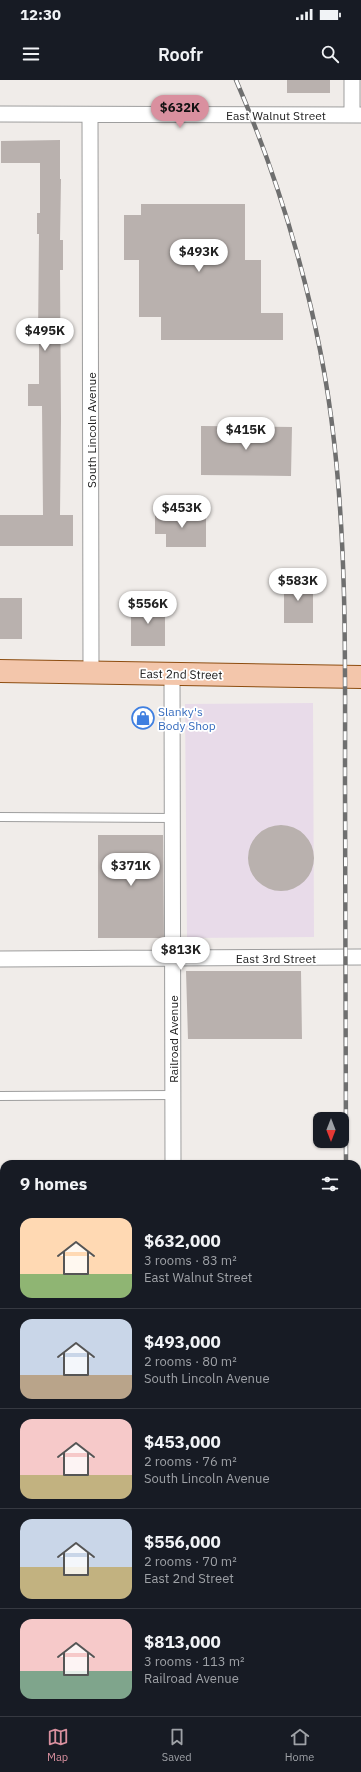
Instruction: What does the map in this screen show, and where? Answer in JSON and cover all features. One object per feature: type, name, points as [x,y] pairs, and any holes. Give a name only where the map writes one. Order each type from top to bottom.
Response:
[{"type":"main road","name":"East 2nd Street","points":[[0,671],[361,677]]},
{"type":"street","points":[[352,80],[356,115]]},
{"type":"street","name":"East Walnut Street","points":[[0,114],[356,115]]},
{"type":"street","name":"South Lincoln Avenue","points":[[90,115],[91,672]]},
{"type":"street","name":"Railroad Avenue","points":[[172,674],[173,1160]]},
{"type":"street","name":"East 3rd Street","points":[[0,959],[361,957]]},
{"type":"lane","points":[[0,817],[173,818]]},
{"type":"lane","points":[[0,1096],[173,1095]]},
{"type":"shaded area","points":[[313,703],[314,937],[187,938],[185,704]]},
{"type":"building","points":[[287,80],[330,80],[330,93],[287,93]]},
{"type":"building","points":[[60,140],[60,240],[63,240],[63,270],[60,270],[60,515],[73,515],[73,546],[0,546],[0,515],[43,515],[42,406],[28,406],[28,384],[39,384],[39,234],[37,234],[37,213],[40,213],[40,163],[1,163],[1,141]]},
{"type":"building","points":[[141,204],[245,204],[245,260],[261,260],[261,313],[283,313],[283,340],[161,340],[161,317],[139,317],[139,260],[124,260],[124,215],[141,215]]},
{"type":"building","points":[[201,426],[292,427],[291,476],[201,475]]},
{"type":"building","points":[[155,512],[206,512],[206,547],[166,547],[166,534],[155,534]]},
{"type":"building","points":[[284,581],[313,581],[313,623],[284,623]]},
{"type":"building","points":[[0,598],[22,598],[22,639],[0,639]]},
{"type":"building","points":[[131,604],[165,604],[165,646],[131,646]]},
{"type":"building","points":[[274,825],[288,825],[300,830],[309,839],[314,851],[312,871],[305,882],[288,891],[274,891],[262,886],[253,877],[248,865],[248,851],[253,839],[262,830]]},
{"type":"building","points":[[98,835],[163,835],[164,938],[98,938]]},
{"type":"building","points":[[186,971],[301,971],[302,1039],[188,1039]]},
{"type":"railway","points":[[236,80],[270,166],[298,257],[320,350],[334,441],[341,526],[344,612],[346,1160]]},
{"type":"place","name":"Slanky's Body Shop","points":[[143,718]]}]
